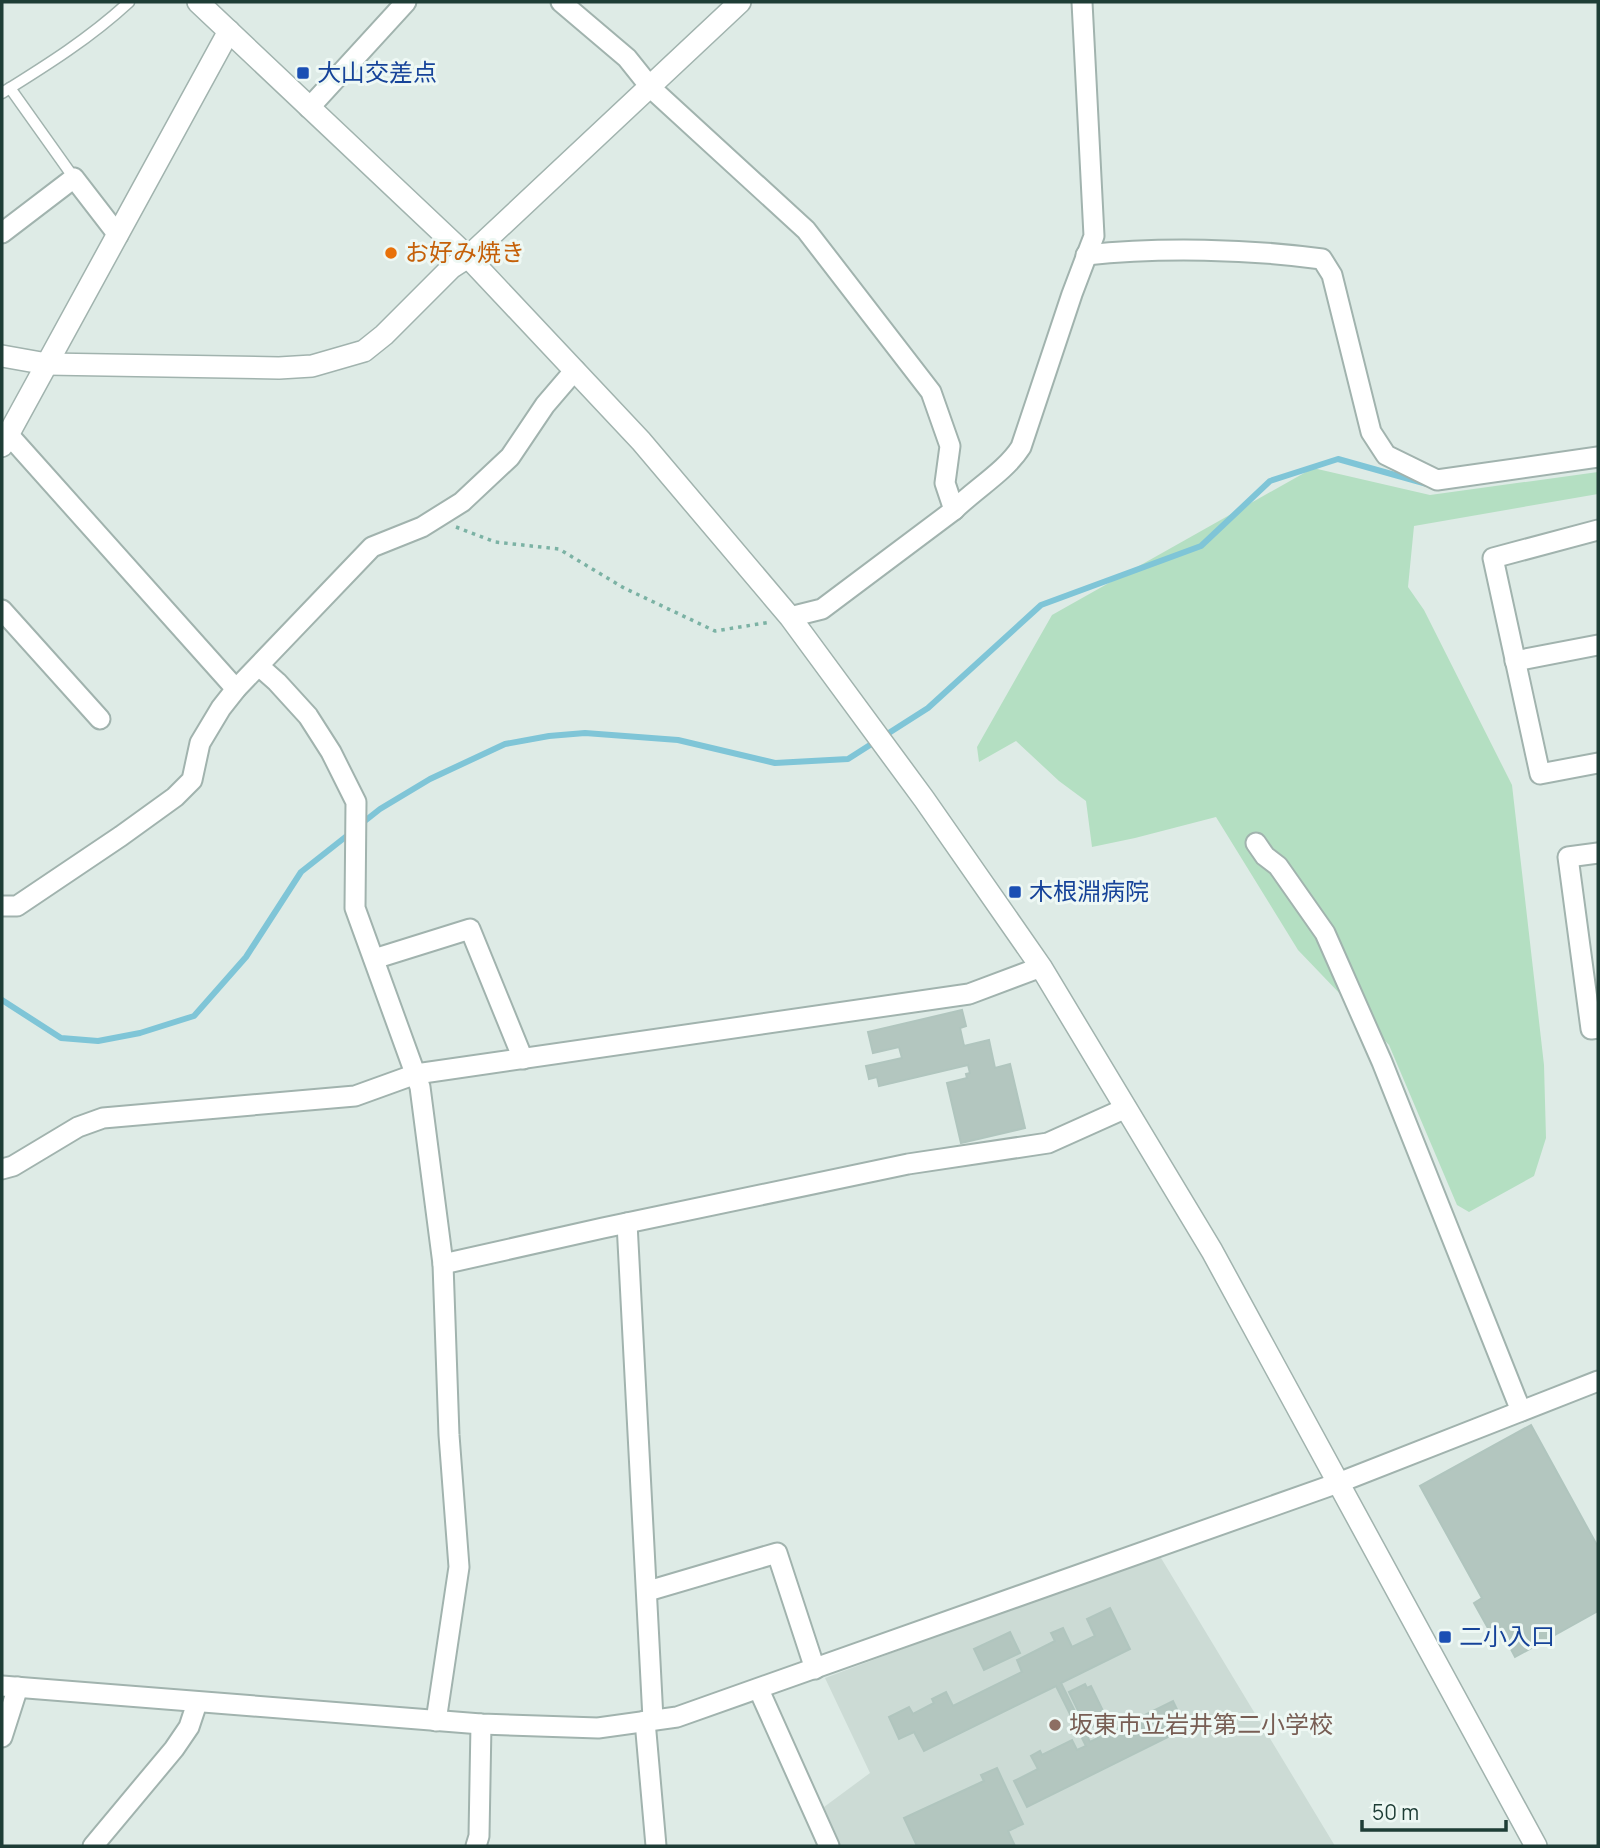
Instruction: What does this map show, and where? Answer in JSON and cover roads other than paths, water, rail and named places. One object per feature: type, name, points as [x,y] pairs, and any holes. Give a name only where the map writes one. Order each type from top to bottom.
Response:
[{"type":"street","points":[[198,2],[468,257],[641,441],[790,617],[925,799],[1041,967],[1212,1251],[1536,1846]]},
{"type":"street","points":[[309,108],[405,2]]},
{"type":"street","points":[[561,2],[627,58],[650,88],[806,230],[931,392],[950,446],[945,483],[954,510]]},
{"type":"street","points":[[2,356],[47,364],[279,368],[312,366],[364,352],[451,268],[468,257],[740,2]]},
{"type":"street","points":[[790,617],[822,609],[954,510],[1012,461],[1021,447],[1094,236],[1082,2]]},
{"type":"street","points":[[229,32],[5,440],[236,689]]},
{"type":"street","points":[[2,233],[74,178],[118,235]]},
{"type":"street","points":[[1086,255],[1125,251],[1278,253],[1322,259],[1332,275],[1371,432],[1386,455],[1437,480],[1598,457]]},
{"type":"street","points":[[2,906],[17,906],[175,797],[192,780],[200,743],[236,689],[372,547],[436,519],[462,502],[510,457],[545,405],[575,370]]},
{"type":"street","points":[[1598,530],[1493,558],[1540,774],[1598,763]]},
{"type":"street","points":[[2,610],[100,719]]},
{"type":"street","points":[[1515,661],[1598,645]]},
{"type":"street","points":[[259,666],[308,716],[331,752],[356,802],[355,908],[420,1087],[443,1264],[449,1435],[459,1567],[436,1721]]},
{"type":"street","points":[[1256,843],[1265,856],[1278,866],[1325,933],[1382,1062],[1521,1411]]},
{"type":"street","points":[[1598,853],[1568,857],[1591,1029],[1598,1028]]},
{"type":"street","points":[[374,959],[470,929],[523,1059]]},
{"type":"street","points":[[2,1169],[13,1166],[78,1127],[103,1118],[355,1096],[416,1074],[969,994],[1041,967]]},
{"type":"street","points":[[443,1264],[908,1164],[1048,1143],[1126,1108]]},
{"type":"street","points":[[627,1223],[648,1591],[649,1720],[656,1846]]},
{"type":"street","points":[[2,1737],[10,1687],[481,1724],[598,1728],[677,1717],[760,1690],[1338,1483],[1598,1381]]},
{"type":"street","points":[[648,1591],[777,1553],[814,1669]]},
{"type":"street","points":[[760,1690],[828,1846]]},
{"type":"street","points":[[93,1846],[174,1749],[189,1727],[197,1703]]},
{"type":"street","points":[[476,1846],[479,1836],[481,1724]]},
{"type":"lane","points":[[74,178],[6,90],[60,57],[105,24],[129,2]]},
{"type":"waterway","points":[[361,824],[380,809],[430,779],[505,744],[549,736],[585,733],[678,740],[775,763],[848,759],[928,708],[1041,605],[1201,546],[1270,481],[1338,459],[1427,484]]},
{"type":"waterway","points":[[2,1000],[61,1038],[98,1041],[140,1033],[194,1016],[246,957],[301,872],[353,831]]},
{"type":"place","name":"大山交差点","points":[[303,73]]},
{"type":"place","name":"お好み焼き","points":[[391,253]]},
{"type":"place","name":"木根淵病院","points":[[1015,892]]},
{"type":"place","name":"二小入口","points":[[1445,1637]]},
{"type":"place","name":"坂東市立岩井第二小学校","points":[[1055,1725]]}]
